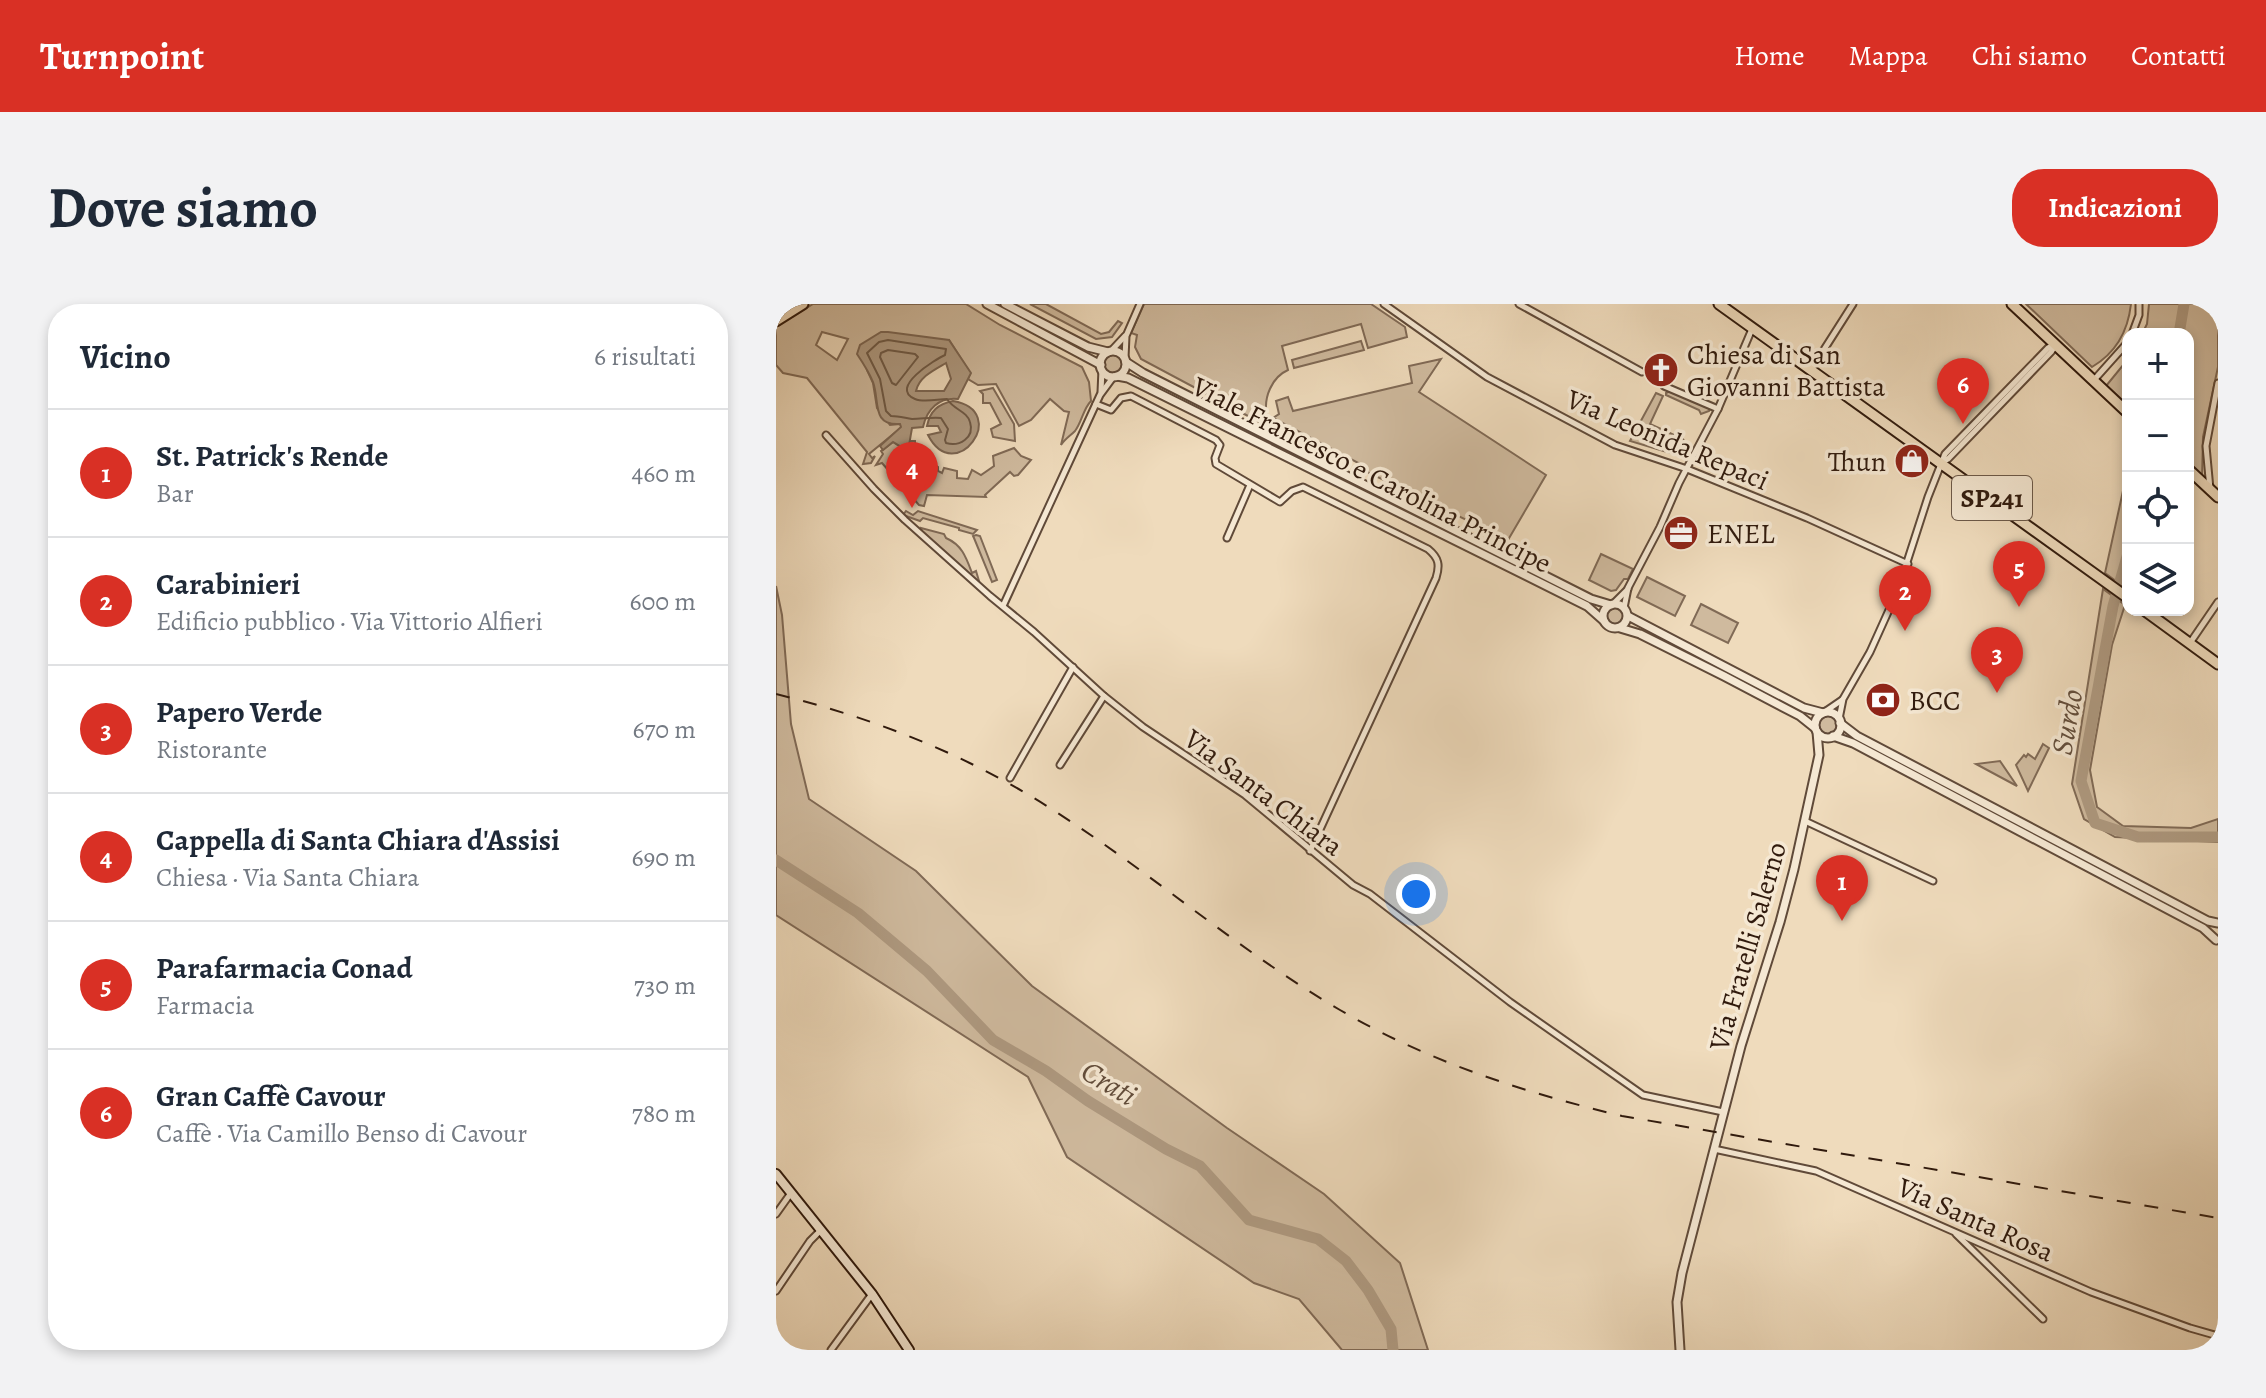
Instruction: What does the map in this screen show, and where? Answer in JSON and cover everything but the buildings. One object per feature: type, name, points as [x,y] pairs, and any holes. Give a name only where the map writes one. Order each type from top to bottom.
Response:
[{"type":"main road","points":[[776,321],[803,304]]},
{"type":"main road","name":"SP241","points":[[1719,304],[2122,594]]},
{"type":"main road","points":[[2012,304],[2122,407]]},
{"type":"main road","points":[[2194,475],[2214,493]]},
{"type":"main road","points":[[2152,616],[2218,664]]},
{"type":"main road","points":[[776,1174],[872,1294],[909,1350]]},
{"type":"street","name":"Viale Francesco e Carolina Principe","points":[[987,304],[1101,367],[1108,375],[1128,378],[1587,606],[1609,627],[1640,634],[1750,689],[1800,716],[1823,737],[1832,737],[1866,750],[2203,928],[2217,942]]},
{"type":"street","name":"Viale Francesco e Carolina Principe","points":[[1005,304],[1088,347],[1119,352],[1157,381],[1591,599],[1618,604],[1626,612],[1804,708],[1833,714],[1857,736],[2218,926],[2217,942]]},
{"type":"street","points":[[1101,392],[1102,357],[1126,336],[1140,304]]},
{"type":"street","name":"Via Leonida Repaci","points":[[1384,304],[1487,377],[1615,445],[1687,469],[1908,564]]},
{"type":"street","points":[[1519,304],[1642,372]]},
{"type":"street","points":[[1811,370],[1853,304]]},
{"type":"street","points":[[2134,328],[2139,304]]},
{"type":"street","points":[[1604,621],[1604,613],[1628,588],[1660,527],[1718,409],[1752,328]]},
{"type":"street","points":[[1003,606],[1101,392],[1124,371],[1126,336]]},
{"type":"street","points":[[1832,737],[1839,731],[1843,699],[1885,621],[1908,564],[1941,462],[1948,459],[1966,436],[2051,352],[2055,344]]},
{"type":"street","points":[[2094,380],[2122,349]]},
{"type":"street","points":[[2214,493],[2206,446],[2218,383]]},
{"type":"street","points":[[1664,386],[1718,409]]},
{"type":"street","points":[[1096,404],[1111,410],[1121,398],[1131,396],[1212,437],[1220,445],[1216,464],[1280,502],[1292,491],[1303,487],[1428,549],[1440,566],[1310,851]]},
{"type":"street","name":"Via Santa Chiara","points":[[826,435],[905,520],[1143,727],[1245,795],[1353,885],[1370,894],[1510,1002],[1643,1095],[1723,1112]]},
{"type":"street","points":[[1227,538],[1250,485]]},
{"type":"street","points":[[1620,628],[1626,623],[1628,588]]},
{"type":"street","points":[[2190,643],[2218,602]]},
{"type":"street","points":[[1010,778],[1073,667]]},
{"type":"street","points":[[1060,765],[1104,696]]},
{"type":"street","points":[[1816,730],[1817,718],[1843,699]]},
{"type":"street","name":"Via Fratelli Salerno","points":[[1680,1350],[1679,1288],[1723,1112],[1780,922],[1805,821],[1819,755],[1816,730]]},
{"type":"street","name":"Via Fratelli Salerno","points":[[1819,755],[1832,737]]},
{"type":"street","points":[[1805,821],[1933,881]]},
{"type":"street","name":"Via Santa Rosa","points":[[1714,1149],[1816,1171],[2091,1292],[2218,1336]]},
{"type":"street","points":[[776,1214],[791,1193]]},
{"type":"street","points":[[776,1291],[821,1230]]},
{"type":"street","points":[[1952,1231],[2043,1319]]},
{"type":"street","points":[[831,1350],[872,1294]]},
{"type":"shaded area","points":[[813,304],[966,304],[1082,367],[1089,382],[1091,401],[1075,431],[1061,445],[1069,412],[1050,399],[1031,420],[1019,426],[996,384],[978,385],[968,379],[970,373],[949,340],[867,370],[873,383],[877,408],[890,425],[900,424],[902,427],[869,454],[872,458],[875,456],[871,463],[863,464],[867,452],[807,378],[783,373],[776,365],[776,327]],"holes":[[[822,332],[848,339],[837,360],[816,345]]]},
{"type":"shaded area","points":[[1030,304],[1046,304],[1101,334],[1109,332],[1118,321],[1122,323],[1112,337],[1096,339]]},
{"type":"shaded area","points":[[1144,304],[1371,304],[1405,327],[1407,337],[1368,348],[1361,324],[1282,346],[1288,370],[1277,378],[1270,389],[1263,424],[1141,359],[1135,347],[1137,335],[1131,333]]},
{"type":"shaded area","points":[[2026,304],[2131,304],[2119,340],[2108,355],[2092,367]]},
{"type":"shaded area","points":[[2149,304],[2218,304],[2218,367],[2203,437],[2202,479],[2194,471],[2194,328],[2145,328]]},
{"type":"shaded area","points":[[1361,341],[1364,350],[1294,368],[1292,360]]},
{"type":"shaded area","points":[[1109,355],[1117,355],[1122,364],[1120,371],[1109,373],[1104,368],[1104,360]]},
{"type":"shaded area","points":[[1441,359],[1419,392],[1546,475],[1508,540],[1365,471],[1366,467],[1273,418],[1279,414],[1276,401],[1288,397],[1293,411],[1412,383],[1409,366]]},
{"type":"shaded area","points":[[2122,366],[2122,401],[2106,386]]},
{"type":"shaded area","points":[[993,388],[1014,424],[1015,441],[993,437],[991,429],[1001,424],[990,403],[983,403],[980,391]]},
{"type":"shaded area","points":[[1671,391],[1710,408],[1709,411],[1701,414],[1699,410],[1666,395]]},
{"type":"shaded area","points":[[1656,393],[1663,396],[1650,424],[1683,439],[1690,452],[1687,458],[1630,441]]},
{"type":"shaded area","points":[[909,441],[915,441],[916,457],[922,461],[924,457],[942,473],[944,468],[957,471],[957,478],[968,479],[972,470],[981,475],[994,466],[993,456],[1014,448],[1021,456],[1031,460],[1018,475],[1010,472],[986,497],[927,495],[924,506],[919,505],[882,463],[876,465],[883,454],[881,451],[893,442],[907,451]]},
{"type":"shaded area","points":[[2122,495],[2122,586],[2105,573]]},
{"type":"shaded area","points":[[906,511],[913,515],[918,511],[977,530],[973,534],[923,518],[920,521],[903,515]]},
{"type":"shaded area","points":[[921,528],[944,534],[956,544],[972,573],[976,571],[979,581],[922,532]]},
{"type":"shaded area","points":[[973,536],[980,536],[997,580],[992,582]]},
{"type":"shaded area","points":[[1601,554],[1633,569],[1628,579],[1624,579],[1616,590],[1611,591],[1589,580]]},
{"type":"shaded area","points":[[1647,577],[1685,596],[1675,616],[1637,597]]},
{"type":"shaded area","points":[[776,586],[782,615],[791,724],[809,799],[916,871],[1032,986],[1227,1128],[1324,1194],[1400,1263],[1428,1350],[1342,1350],[1299,1299],[1254,1283],[1067,1157],[1028,1077],[776,915]]},
{"type":"shaded area","points":[[2103,589],[2122,603],[2122,614],[2112,645],[2090,770],[2097,807],[2123,826],[2191,828],[2218,819],[2218,842],[2115,837],[2084,819],[2072,784]]},
{"type":"shaded area","points":[[1701,604],[1738,623],[1728,643],[1691,625]]},
{"type":"shaded area","points":[[1611,607],[1619,607],[1624,616],[1622,623],[1611,625],[1606,620],[1606,612]]},
{"type":"shaded area","points":[[1824,716],[1832,716],[1837,725],[1835,732],[1824,734],[1819,729],[1819,721]]},
{"type":"shaded area","points":[[2043,744],[2049,748],[2028,791],[2016,765],[2024,755],[2035,759]]},
{"type":"shaded area","points":[[2000,761],[2017,786],[1976,764]]},
{"type":"water","points":[[881,332],[949,340],[971,373],[958,399],[940,402],[927,415],[923,427],[912,428],[908,451],[893,442],[883,450],[880,446],[901,427],[900,424],[885,421],[878,411],[873,382],[857,354],[860,345]],"holes":[[[946,363],[951,379],[944,391],[916,391],[924,378]]]},
{"type":"water","points":[[953,401],[970,408],[978,418],[978,430],[973,442],[963,450],[952,453],[939,449],[928,435],[941,432],[938,426],[927,426],[936,409]]},
{"type":"waterway","name":"Surdo","points":[[2180,328],[2184,304]]},
{"type":"waterway","name":"Surdo","points":[[2122,574],[2113,606],[2081,781],[2095,823],[2138,837],[2218,837]]},
{"type":"waterway","name":"Crati","points":[[776,860],[858,913],[927,971],[993,1040],[1166,1149],[1200,1166],[1249,1220],[1318,1239],[1346,1261],[1391,1329],[1393,1350]]},
{"type":"railway","points":[[776,694],[884,727],[988,772],[1090,834],[1266,963],[1340,1010],[1408,1045],[1477,1074],[1622,1116],[2218,1218]]},
{"type":"place","name":"Chiesa di San Giovanni Battista","points":[[1661,370]]},
{"type":"place","name":"Gran Caffè Cavour","points":[[1963,424]]},
{"type":"place","name":"Thun","points":[[1912,461]]},
{"type":"place","name":"Cappella di Santa Chiara d'Assisi","points":[[912,508]]},
{"type":"place","name":"ENEL","points":[[1681,533]]},
{"type":"place","name":"Parafarmacia Conad","points":[[2019,607]]},
{"type":"place","name":"Carabinieri","points":[[1905,631]]},
{"type":"place","name":"Papero Verde","points":[[1997,693]]},
{"type":"place","name":"BCC","points":[[1883,700]]},
{"type":"place","name":"St. Patrick's Rende","points":[[1842,921]]}]
